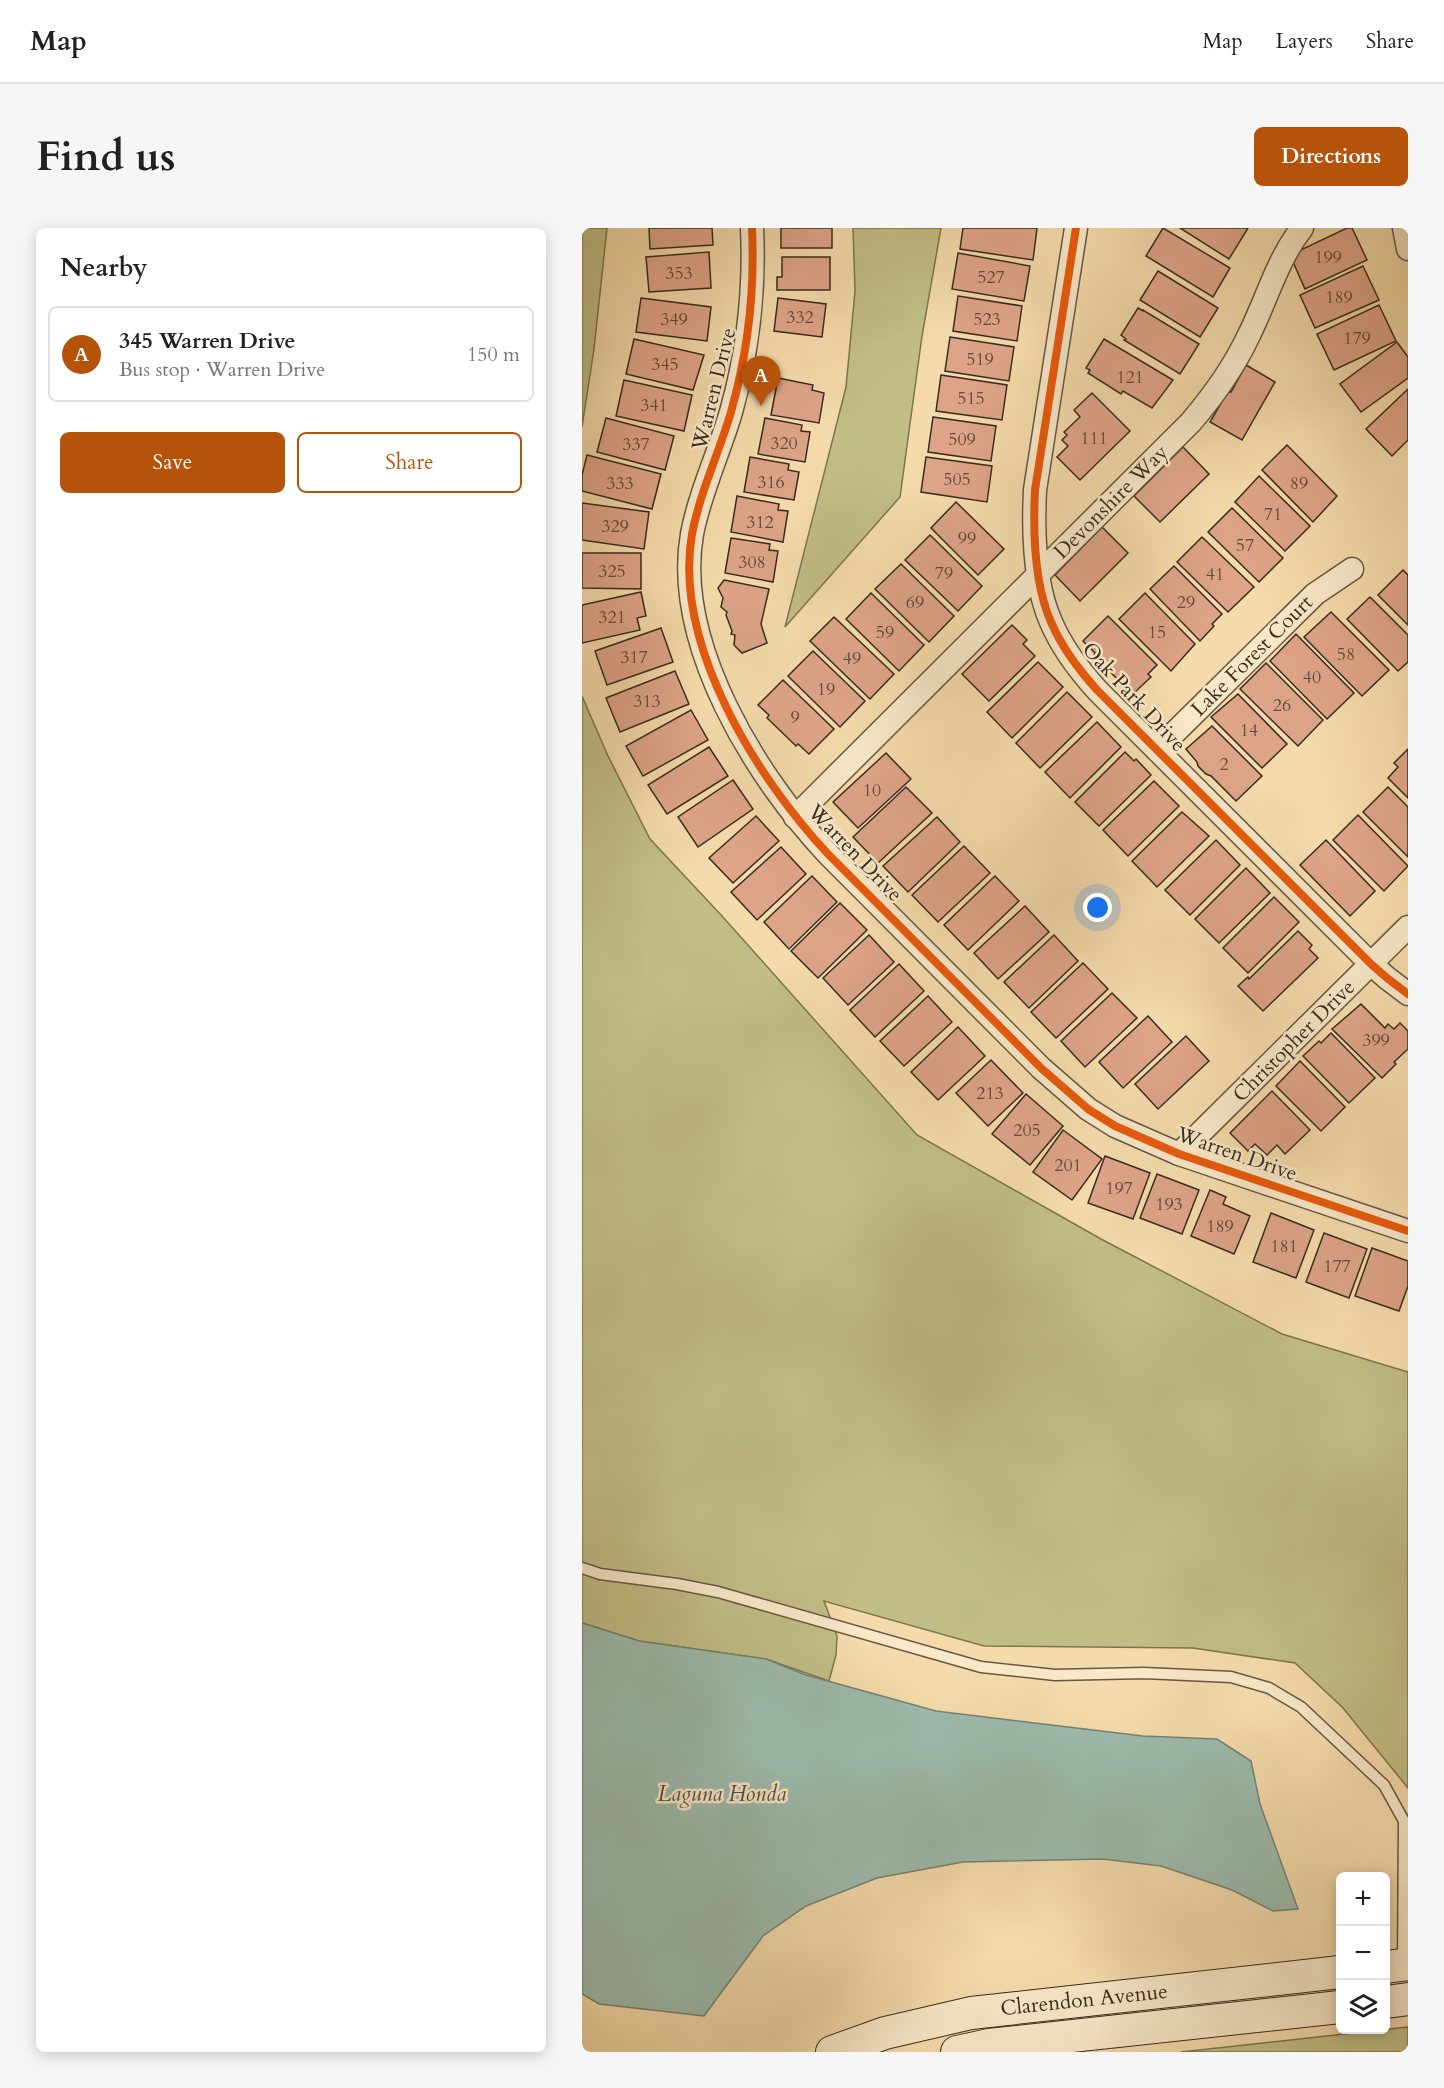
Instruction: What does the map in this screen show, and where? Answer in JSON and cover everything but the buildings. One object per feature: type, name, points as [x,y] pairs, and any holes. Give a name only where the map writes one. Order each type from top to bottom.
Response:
[{"type":"main road","name":"Clarendon Avenue","points":[[832,2052],[885,2032],[971,2013],[1336,1973]]},
{"type":"main road","points":[[1390,2001],[1408,1999]]},
{"type":"main road","name":"Clarendon Avenue","points":[[957,2052],[988,2045],[1336,2008]]},
{"type":"street","name":"Warren Drive","points":[[752,228],[753,274],[747,344],[731,412],[697,512],[690,553],[689,576],[696,622],[716,682],[753,755],[795,818],[828,854],[1064,1090],[1088,1109],[1115,1126],[1179,1154],[1408,1231]]},
{"type":"street","name":"Oak Park Drive","points":[[1076,228],[1035,490],[1034,518],[1039,575],[1044,604],[1051,623],[1072,660],[1097,690],[1371,964],[1408,994]]},
{"type":"street","name":"Devonshire Way","points":[[795,818],[1176,438],[1218,388],[1250,333],[1280,263],[1302,228]]},
{"type":"street","points":[[1404,228],[1408,249]]},
{"type":"street","name":"Lake Forest Court","points":[[1157,750],[1315,594],[1352,569]]},
{"type":"street","name":"Christopher Drive","points":[[1179,1154],[1408,927]]},
{"type":"lane","points":[[582,1568],[600,1574],[718,1592],[981,1667],[1055,1675],[1144,1673],[1231,1677],[1269,1688],[1301,1707],[1384,1785],[1404,1821],[1399,1965]]},
{"type":"shaded area","points":[[582,228],[607,228],[594,349],[582,427]]},
{"type":"shaded area","points":[[853,228],[941,228],[922,336],[900,497],[785,627],[846,387],[855,291]]},
{"type":"shaded area","points":[[582,696],[608,756],[650,839],[722,916],[917,1135],[1101,1239],[1282,1334],[1408,1372],[1408,1788],[1343,1708],[1295,1663],[1193,1648],[984,1646],[824,1601],[837,1636],[836,1655],[829,1681],[766,1659],[639,1641],[582,1623]]},
{"type":"shaded area","points":[[1408,2027],[1408,2052],[1181,2052],[1344,2034],[1390,2034],[1390,2029]]},
{"type":"water","name":"Laguna Honda","points":[[582,1623],[639,1641],[766,1659],[806,1675],[936,1711],[1143,1736],[1217,1739],[1251,1761],[1260,1804],[1298,1909],[1273,1911],[1232,1890],[1161,1866],[1103,1859],[963,1862],[877,1878],[806,1906],[763,1936],[704,2016],[599,2004],[582,1994]]},
{"type":"cycle path","points":[[752,228],[751,298],[742,367],[731,412],[695,518],[689,576],[695,620],[708,663],[726,706],[748,748],[801,823],[828,854],[1041,1068],[1088,1109],[1115,1126],[1179,1154],[1408,1231]]},
{"type":"cycle path","points":[[1076,228],[1035,490],[1034,523],[1038,574],[1045,607],[1051,622],[1071,658],[1097,690],[1371,964],[1408,994]]},
{"type":"place","name":"345 Warren Drive","points":[[761,406]]}]
